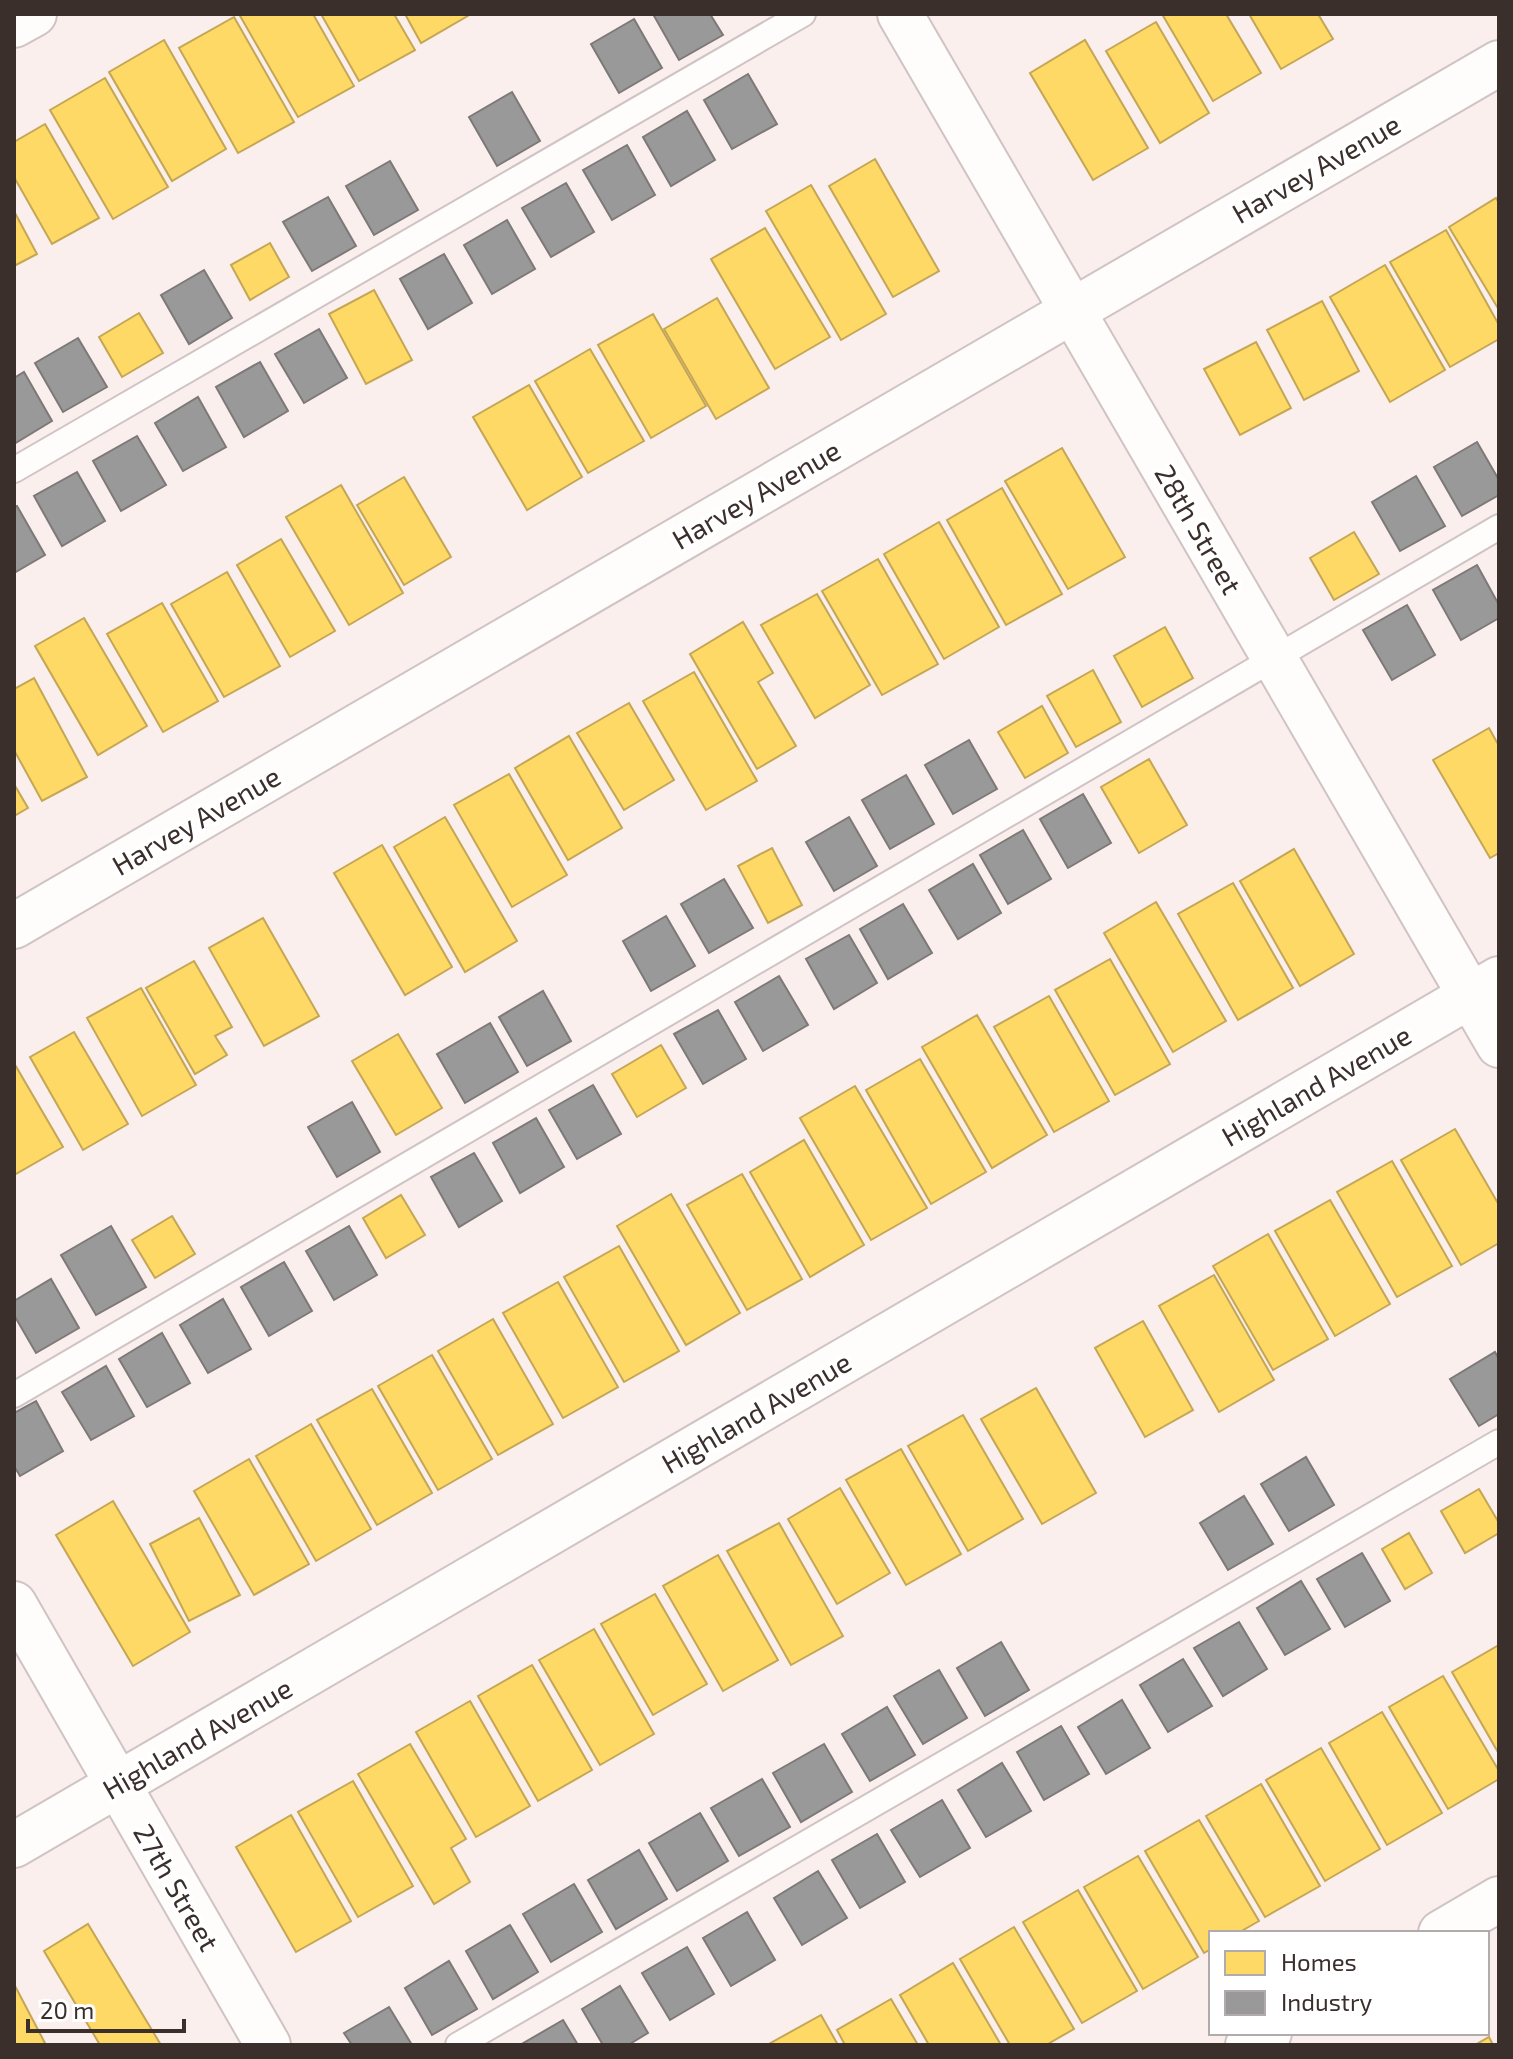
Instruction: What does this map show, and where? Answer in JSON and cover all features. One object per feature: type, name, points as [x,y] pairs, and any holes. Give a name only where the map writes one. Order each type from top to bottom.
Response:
[{"type":"street","points":[[14,25],[34,14]]},
{"type":"street","name":"28th Street","points":[[900,14],[1274,658],[1485,987],[1499,1045]]},
{"type":"street","name":"Harvey Avenue","points":[[14,926],[1499,63]]},
{"type":"street","name":"Highland Avenue","points":[[14,1845],[1485,987]]},
{"type":"street","name":"27th Street","points":[[14,1604],[268,2045]]},
{"type":"street","points":[[1444,1931],[1499,1899]]},
{"type":"street","points":[[1248,2045],[1266,2035]]},
{"type":"lane","points":[[14,470],[803,14]]},
{"type":"lane","points":[[14,1395],[1499,527]]},
{"type":"lane","points":[[458,2045],[1499,1442]]},
{"type":"building: Homes","points":[[239,14],[313,14],[354,86],[298,117]]},
{"type":"building: Homes","points":[[321,14],[394,14],[415,50],[359,81]]},
{"type":"building: Homes","points":[[405,14],[471,14],[421,43]]},
{"type":"building: Homes","points":[[1162,14],[1226,14],[1261,73],[1213,101]]},
{"type":"building: Homes","points":[[1249,14],[1318,14],[1333,39],[1281,69]]},
{"type":"building: Homes","points":[[234,17],[294,122],[238,153],[179,48]]},
{"type":"building: Homes","points":[[1156,22],[1209,113],[1160,143],[1106,51]]},
{"type":"building: Homes","points":[[164,40],[226,149],[172,181],[109,72]]},
{"type":"building: Homes","points":[[1085,40],[1148,148],[1093,180],[1030,73]]},
{"type":"building: Homes","points":[[105,78],[168,187],[113,219],[50,110]]},
{"type":"building: Homes","points":[[45,124],[99,218],[52,244],[14,177],[14,142]]},
{"type":"building: Homes","points":[[875,159],[939,271],[893,297],[829,186]]},
{"type":"building: Homes","points":[[811,185],[886,314],[841,340],[766,211]]},
{"type":"building: Homes","points":[[1496,198],[1499,203],[1499,310],[1449,227]]},
{"type":"building: Homes","points":[[14,211],[37,254],[14,266]]},
{"type":"building: Homes","points":[[765,228],[830,337],[775,369],[711,259]]},
{"type":"building: Homes","points":[[1446,230],[1499,325],[1499,339],[1450,367],[1390,262]]},
{"type":"building: Homes","points":[[270,243],[289,277],[250,300],[231,265]]},
{"type":"building: Homes","points":[[1385,265],[1445,370],[1390,402],[1330,297]]},
{"type":"building: Homes","points":[[374,290],[412,360],[366,384],[329,314]]},
{"type":"building: Homes","points":[[717,298],[769,388],[716,419],[664,329]]},
{"type":"building: Homes","points":[[1322,301],[1359,371],[1304,400],[1267,330]]},
{"type":"building: Homes","points":[[139,313],[163,353],[122,377],[99,337]]},
{"type":"building: Homes","points":[[653,314],[706,406],[651,438],[598,345]]},
{"type":"building: Homes","points":[[1256,342],[1291,408],[1240,435],[1204,369]]},
{"type":"building: Homes","points":[[590,349],[644,441],[588,473],[535,381]]},
{"type":"building: Homes","points":[[529,385],[582,477],[527,510],[473,417]]},
{"type":"building: Homes","points":[[1062,448],[1125,557],[1068,589],[1005,481]]},
{"type":"building: Homes","points":[[404,477],[451,557],[404,585],[357,505]]},
{"type":"building: Homes","points":[[341,485],[403,593],[349,625],[286,517]]},
{"type":"building: Homes","points":[[1002,488],[1062,594],[1006,625],[947,520]]},
{"type":"building: Homes","points":[[939,522],[999,627],[944,659],[884,554]]},
{"type":"building: Homes","points":[[1354,532],[1379,574],[1334,600],[1310,558]]},
{"type":"building: Homes","points":[[281,539],[335,631],[290,657],[237,565]]},
{"type":"building: Homes","points":[[878,559],[938,664],[882,695],[822,591]]},
{"type":"building: Homes","points":[[227,572],[280,666],[224,697],[171,604]]},
{"type":"building: Homes","points":[[817,594],[870,685],[815,718],[761,625]]},
{"type":"building: Homes","points":[[162,603],[218,701],[163,732],[107,634]]},
{"type":"building: Homes","points":[[84,618],[147,726],[98,755],[35,646]]},
{"type":"building: Homes","points":[[743,622],[773,673],[758,682],[796,746],[757,769],[690,654]]},
{"type":"building: Homes","points":[[1165,627],[1193,678],[1142,707],[1114,656]]},
{"type":"building: Homes","points":[[1093,670],[1121,722],[1076,747],[1047,696]]},
{"type":"building: Homes","points":[[694,672],[757,781],[706,810],[643,701]]},
{"type":"building: Homes","points":[[34,678],[87,777],[42,801],[14,750],[14,689]]},
{"type":"building: Homes","points":[[629,703],[674,780],[624,810],[577,733]]},
{"type":"building: Homes","points":[[1042,706],[1068,753],[1025,778],[998,732]]},
{"type":"building: Homes","points":[[1489,728],[1499,746],[1499,853],[1490,858],[1433,760]]},
{"type":"building: Homes","points":[[569,736],[622,828],[568,860],[515,768]]},
{"type":"building: Homes","points":[[1149,759],[1187,825],[1139,853],[1101,787]]},
{"type":"building: Homes","points":[[509,774],[567,875],[512,907],[454,805]]},
{"type":"building: Homes","points":[[14,784],[28,808],[14,816]]},
{"type":"building: Homes","points":[[445,817],[517,941],[465,972],[394,847]]},
{"type":"building: Homes","points":[[382,845],[452,967],[405,995],[334,873]]},
{"type":"building: Homes","points":[[772,848],[802,905],[768,923],[738,866]]},
{"type":"building: Homes","points":[[1294,849],[1354,954],[1300,986],[1240,881]]},
{"type":"building: Homes","points":[[1233,883],[1293,988],[1238,1020],[1178,914]]},
{"type":"building: Homes","points":[[1156,902],[1226,1021],[1173,1052],[1104,933]]},
{"type":"building: Homes","points":[[263,918],[319,1016],[264,1046],[209,948]]},
{"type":"building: Homes","points":[[1110,959],[1170,1064],[1115,1095],[1055,990]]},
{"type":"building: Homes","points":[[194,961],[232,1027],[215,1036],[227,1055],[195,1074],[146,988]]},
{"type":"building: Homes","points":[[141,988],[196,1085],[142,1116],[87,1018]]},
{"type":"building: Homes","points":[[1049,996],[1109,1101],[1054,1132],[994,1027]]},
{"type":"building: Homes","points":[[977,1015],[1047,1135],[992,1168],[922,1047]]},
{"type":"building: Homes","points":[[74,1032],[128,1124],[83,1150],[30,1057]]},
{"type":"building: Homes","points":[[398,1034],[442,1108],[396,1135],[352,1061]]},
{"type":"building: Homes","points":[[661,1045],[686,1088],[637,1117],[612,1074]]},
{"type":"building: Homes","points":[[920,1059],[986,1172],[931,1204],[866,1090]]},
{"type":"building: Homes","points":[[14,1063],[63,1147],[14,1175]]},
{"type":"building: Homes","points":[[855,1086],[927,1208],[871,1240],[800,1118]]},
{"type":"building: Homes","points":[[1455,1129],[1499,1205],[1499,1243],[1461,1265],[1401,1160]]},
{"type":"building: Homes","points":[[804,1140],[864,1245],[810,1277],[750,1172]]},
{"type":"building: Homes","points":[[1392,1161],[1452,1266],[1397,1297],[1337,1192]]},
{"type":"building: Homes","points":[[742,1174],[802,1279],[747,1310],[687,1205]]},
{"type":"building: Homes","points":[[671,1194],[740,1313],[686,1345],[617,1226]]},
{"type":"building: Homes","points":[[401,1195],[425,1235],[386,1258],[363,1218]]},
{"type":"building: Homes","points":[[1330,1200],[1390,1304],[1335,1336],[1275,1231]]},
{"type":"building: Homes","points":[[172,1216],[195,1254],[155,1278],[132,1240]]},
{"type":"building: Homes","points":[[1268,1234],[1328,1339],[1273,1370],[1213,1266]]},
{"type":"building: Homes","points":[[619,1246],[679,1351],[624,1382],[564,1277]]},
{"type":"building: Homes","points":[[1214,1275],[1274,1380],[1219,1412],[1159,1306]]},
{"type":"building: Homes","points":[[558,1282],[618,1387],[563,1418],[503,1313]]},
{"type":"building: Homes","points":[[493,1319],[553,1424],[498,1455],[438,1351]]},
{"type":"building: Homes","points":[[1143,1321],[1193,1410],[1145,1437],[1095,1348]]},
{"type":"building: Homes","points":[[432,1355],[492,1459],[438,1490],[378,1386]]},
{"type":"building: Homes","points":[[1036,1388],[1096,1493],[1042,1524],[981,1419]]},
{"type":"building: Homes","points":[[372,1389],[432,1493],[377,1525],[317,1420]]},
{"type":"building: Homes","points":[[963,1415],[1023,1519],[968,1551],[908,1446]]},
{"type":"building: Homes","points":[[311,1424],[371,1529],[316,1561],[256,1456]]},
{"type":"building: Homes","points":[[901,1449],[961,1554],[906,1585],[846,1480]]},
{"type":"building: Homes","points":[[249,1459],[309,1564],[254,1595],[194,1491]]},
{"type":"building: Homes","points":[[840,1488],[890,1573],[837,1604],[788,1519]]},
{"type":"building: Homes","points":[[1479,1489],[1499,1523],[1499,1533],[1465,1553],[1441,1511]]},
{"type":"building: Homes","points":[[113,1501],[190,1632],[133,1666],[56,1535]]},
{"type":"building: Homes","points":[[199,1518],[240,1595],[189,1621],[150,1544]]},
{"type":"building: Homes","points":[[779,1523],[843,1636],[791,1665],[727,1551]]},
{"type":"building: Homes","points":[[1409,1533],[1432,1573],[1405,1589],[1382,1549]]},
{"type":"building: Homes","points":[[718,1555],[778,1660],[723,1691],[663,1586]]},
{"type":"building: Homes","points":[[655,1594],[707,1684],[653,1715],[601,1624]]},
{"type":"building: Homes","points":[[594,1629],[654,1734],[600,1765],[539,1660]]},
{"type":"building: Homes","points":[[1499,1645],[1499,1754],[1452,1672]]},
{"type":"building: Homes","points":[[532,1665],[592,1770],[538,1801],[478,1696]]},
{"type":"building: Homes","points":[[1443,1676],[1499,1771],[1499,1779],[1448,1809],[1389,1707]]},
{"type":"building: Homes","points":[[470,1701],[530,1806],[476,1837],[416,1732]]},
{"type":"building: Homes","points":[[1382,1712],[1442,1813],[1387,1845],[1329,1743]]},
{"type":"building: Homes","points":[[410,1744],[466,1839],[451,1848],[470,1882],[434,1904],[358,1774]]},
{"type":"building: Homes","points":[[1321,1748],[1380,1849],[1325,1881],[1266,1780]]},
{"type":"building: Homes","points":[[353,1781],[413,1886],[358,1917],[298,1812]]},
{"type":"building: Homes","points":[[1261,1784],[1320,1886],[1265,1917],[1206,1816]]},
{"type":"building: Homes","points":[[291,1815],[351,1921],[296,1952],[236,1847]]},
{"type":"building: Homes","points":[[1199,1820],[1259,1921],[1242,1931],[1209,1931],[1209,1950],[1204,1953],[1145,1851]]},
{"type":"building: Homes","points":[[1138,1856],[1198,1957],[1143,1989],[1084,1887]]},
{"type":"building: Homes","points":[[1078,1890],[1137,1991],[1082,2023],[1023,1922]]},
{"type":"building: Homes","points":[[88,1924],[161,2045],[100,2045],[44,1951]]},
{"type":"building: Homes","points":[[1014,1927],[1074,2029],[1046,2045],[1010,2045],[960,1959]]},
{"type":"building: Homes","points":[[953,1963],[1001,2045],[929,2045],[900,1995]]},
{"type":"building: Homes","points":[[14,1984],[46,2045],[14,2045]]},
{"type":"building: Homes","points":[[891,1999],[918,2045],[845,2045],[837,2030]]},
{"type":"building: Homes","points":[[821,2015],[838,2045],[767,2045]]},
{"type":"building: Homes","points":[[1489,2037],[1493,2045],[1475,2045]]},
{"type":"building: Industry","points":[[653,14],[710,14],[723,35],[679,60]]},
{"type":"building: Industry","points":[[634,19],[662,68],[619,93],[591,44]]},
{"type":"building: Industry","points":[[748,74],[777,124],[732,149],[704,100]]},
{"type":"building: Industry","points":[[512,92],[540,141],[497,166],[469,117]]},
{"type":"building: Industry","points":[[687,111],[715,160],[671,186],[643,137]]},
{"type":"building: Industry","points":[[627,145],[655,195],[612,220],[583,170]]},
{"type":"building: Industry","points":[[390,161],[418,210],[374,235],[346,186]]},
{"type":"building: Industry","points":[[566,183],[594,232],[551,257],[522,208]]},
{"type":"building: Industry","points":[[328,197],[356,246],[312,271],[283,222]]},
{"type":"building: Industry","points":[[507,220],[535,269],[492,294],[464,245]]},
{"type":"building: Industry","points":[[444,254],[472,303],[428,329],[400,279]]},
{"type":"building: Industry","points":[[204,270],[232,318],[189,344],[161,295]]},
{"type":"building: Industry","points":[[319,329],[347,378],[304,403],[275,354]]},
{"type":"building: Industry","points":[[78,338],[107,387],[63,412],[35,363]]},
{"type":"building: Industry","points":[[260,362],[288,411],[244,437],[216,387]]},
{"type":"building: Industry","points":[[24,372],[52,421],[14,444],[14,378]]},
{"type":"building: Industry","points":[[198,397],[226,447],[183,471],[155,423]]},
{"type":"building: Industry","points":[[137,436],[166,485],[121,511],[93,461]]},
{"type":"building: Industry","points":[[1477,442],[1499,480],[1499,495],[1462,516],[1434,467]]},
{"type":"building: Industry","points":[[77,472],[105,521],[62,546],[34,496]]},
{"type":"building: Industry","points":[[1416,476],[1445,526],[1400,551],[1372,502]]},
{"type":"building: Industry","points":[[17,506],[45,555],[14,573],[14,507]]},
{"type":"building: Industry","points":[[1477,565],[1499,605],[1499,618],[1461,640],[1433,590]]},
{"type":"building: Industry","points":[[1407,605],[1435,655],[1392,680],[1363,630]]},
{"type":"building: Industry","points":[[969,740],[997,789],[953,814],[925,765]]},
{"type":"building: Industry","points":[[906,775],[934,824],[890,849],[862,800]]},
{"type":"building: Industry","points":[[1083,794],[1111,843],[1068,868],[1040,819]]},
{"type":"building: Industry","points":[[849,817],[877,866],[834,891],[806,842]]},
{"type":"building: Industry","points":[[1023,830],[1051,879],[1008,904],[980,855]]},
{"type":"building: Industry","points":[[973,864],[1001,913],[958,939],[929,890]]},
{"type":"building: Industry","points":[[724,879],[753,928],[709,953],[681,904]]},
{"type":"building: Industry","points":[[903,904],[932,953],[888,979],[860,929]]},
{"type":"building: Industry","points":[[666,916],[695,966],[651,991],[623,941]]},
{"type":"building: Industry","points":[[849,935],[877,983],[834,1009],[806,959]]},
{"type":"building: Industry","points":[[779,976],[808,1025],[763,1051],[735,1002]]},
{"type":"building: Industry","points":[[543,991],[571,1041],[527,1066],[499,1017]]},
{"type":"building: Industry","points":[[718,1010],[746,1059],[703,1084],[674,1034]]},
{"type":"building: Industry","points":[[490,1023],[518,1072],[465,1103],[437,1054]]},
{"type":"building: Industry","points":[[593,1085],[621,1134],[577,1159],[549,1110]]},
{"type":"building: Industry","points":[[352,1102],[380,1152],[337,1177],[308,1127]]},
{"type":"building: Industry","points":[[536,1118],[564,1167],[520,1193],[493,1143]]},
{"type":"building: Industry","points":[[474,1153],[502,1201],[459,1227],[431,1177]]},
{"type":"building: Industry","points":[[111,1226],[146,1287],[96,1315],[61,1255]]},
{"type":"building: Industry","points":[[349,1226],[377,1275],[334,1300],[306,1251]]},
{"type":"building: Industry","points":[[284,1262],[312,1311],[269,1336],[241,1287]]},
{"type":"building: Industry","points":[[51,1279],[79,1328],[36,1353],[14,1315],[14,1301]]},
{"type":"building: Industry","points":[[223,1299],[251,1349],[208,1373],[180,1325]]},
{"type":"building: Industry","points":[[162,1333],[190,1383],[147,1407],[119,1359]]},
{"type":"building: Industry","points":[[1495,1352],[1499,1359],[1499,1414],[1479,1426],[1450,1379]]},
{"type":"building: Industry","points":[[106,1366],[134,1416],[91,1440],[62,1392]]},
{"type":"building: Industry","points":[[36,1401],[63,1451],[20,1476],[14,1466],[14,1413]]},
{"type":"building: Industry","points":[[1306,1457],[1334,1505],[1289,1531],[1261,1484]]},
{"type":"building: Industry","points":[[1244,1496],[1273,1544],[1228,1570],[1200,1523]]},
{"type":"building: Industry","points":[[1362,1553],[1390,1601],[1345,1627],[1317,1579]]},
{"type":"building: Industry","points":[[1301,1581],[1330,1629],[1285,1655],[1257,1608]]},
{"type":"building: Industry","points":[[1239,1622],[1267,1669],[1223,1696],[1194,1648]]},
{"type":"building: Industry","points":[[1001,1642],[1029,1690],[985,1716],[957,1668]]},
{"type":"building: Industry","points":[[1183,1659],[1212,1706],[1168,1732],[1140,1685]]},
{"type":"building: Industry","points":[[939,1670],[967,1718],[923,1744],[894,1696]]},
{"type":"building: Industry","points":[[1122,1700],[1150,1748],[1106,1774],[1078,1727]]},
{"type":"building: Industry","points":[[887,1707],[915,1755],[870,1781],[842,1734]]},
{"type":"building: Industry","points":[[1061,1726],[1089,1774],[1044,1800],[1017,1752]]},
{"type":"building: Industry","points":[[824,1744],[852,1792],[801,1822],[773,1773]]},
{"type":"building: Industry","points":[[1002,1763],[1031,1811],[986,1837],[958,1790]]},
{"type":"building: Industry","points":[[762,1779],[790,1827],[739,1856],[711,1808]]},
{"type":"building: Industry","points":[[942,1800],[970,1848],[920,1877],[891,1830]]},
{"type":"building: Industry","points":[[700,1813],[728,1861],[677,1891],[649,1843]]},
{"type":"building: Industry","points":[[877,1834],[905,1882],[860,1908],[832,1860]]},
{"type":"building: Industry","points":[[639,1850],[667,1899],[616,1929],[588,1880]]},
{"type":"building: Industry","points":[[818,1871],[847,1918],[802,1945],[774,1898]]},
{"type":"building: Industry","points":[[574,1884],[602,1932],[551,1962],[523,1914]]},
{"type":"building: Industry","points":[[747,1912],[775,1960],[731,1986],[703,1938]]},
{"type":"building: Industry","points":[[510,1925],[538,1972],[493,1999],[466,1951]]},
{"type":"building: Industry","points":[[687,1947],[714,1994],[670,2020],[642,1973]]},
{"type":"building: Industry","points":[[449,1961],[477,2009],[432,2035],[405,1988]]},
{"type":"building: Industry","points":[[620,1986],[648,2033],[628,2045],[603,2045],[582,2009]]},
{"type":"building: Industry","points":[[389,2007],[412,2045],[352,2045],[344,2033]]},
{"type":"building: Industry","points":[[563,2020],[578,2045],[520,2045]]}]
